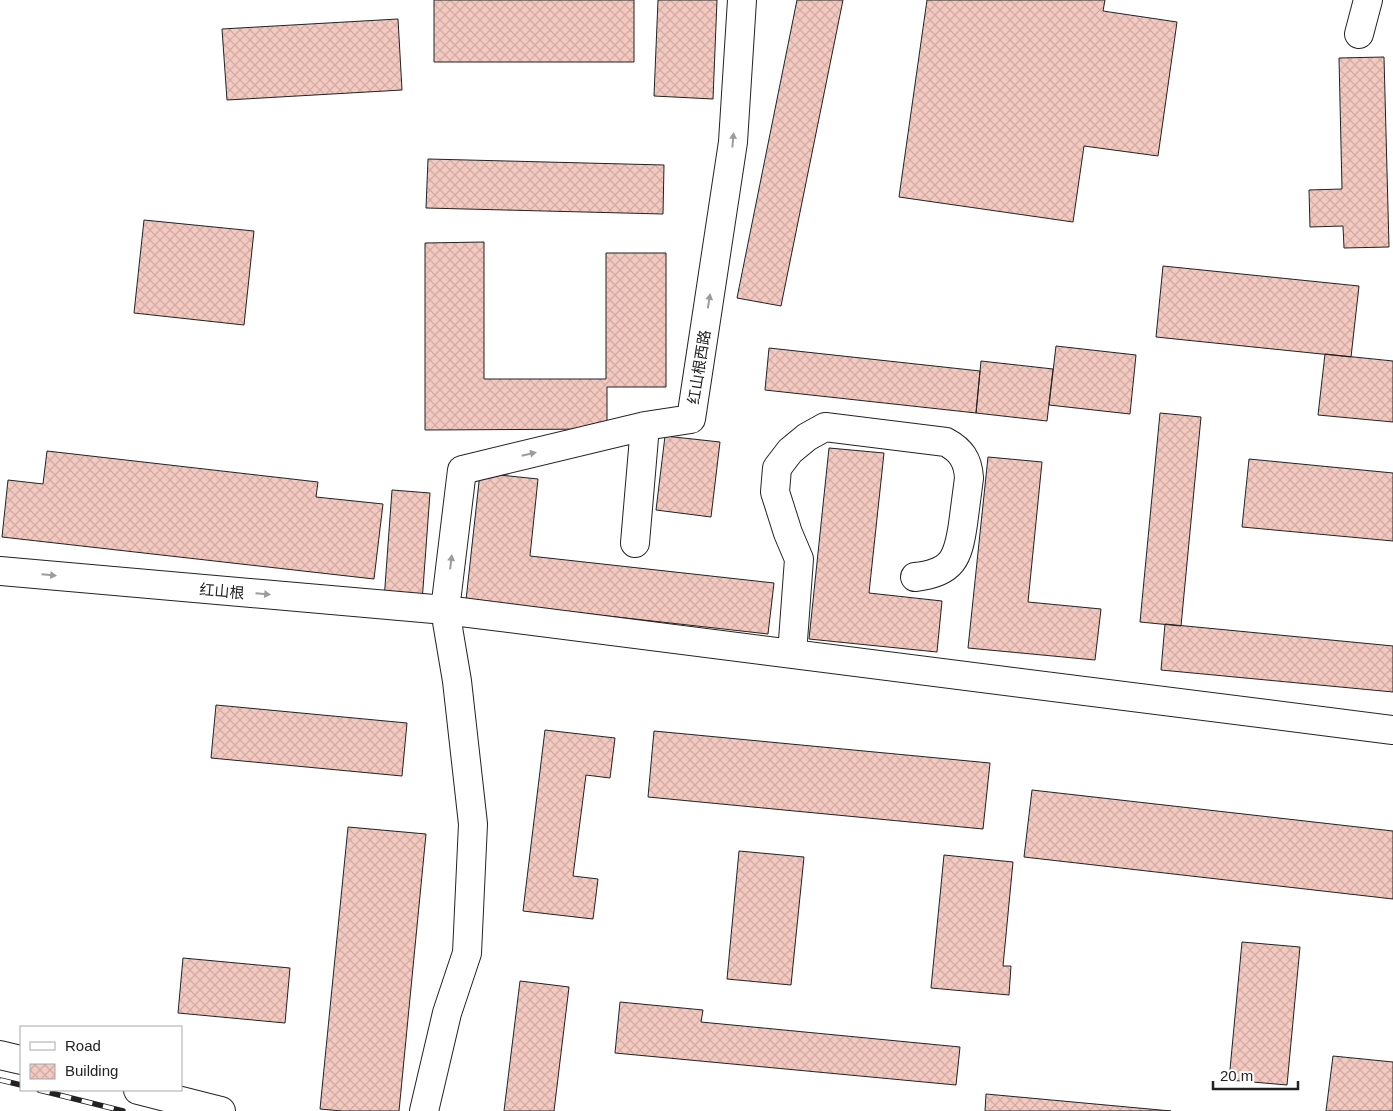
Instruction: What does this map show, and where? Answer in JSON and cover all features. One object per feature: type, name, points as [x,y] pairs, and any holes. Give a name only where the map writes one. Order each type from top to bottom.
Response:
[{"type":"street","name":"红山根西路","points":[[445,610],[462,470],[645,426],[691,418],[733,142],[742,0]]},
{"type":"street","points":[[1359,34],[1368,0]]},
{"type":"street","points":[[635,543],[645,426]]},
{"type":"street","points":[[792,654],[799,559],[788,534],[775,492],[778,468],[790,451],[806,437],[825,427],[946,442],[956,447],[964,456],[968,466],[969,478],[960,549],[952,561],[942,570],[929,576],[915,578]]},
{"type":"street","name":"红山根","points":[[0,571],[445,610],[1393,730]]},
{"type":"street","points":[[424,1111],[447,1013],[467,953],[473,824],[457,681],[445,610]]},
{"type":"street","points":[[0,1054],[20,1060]]},
{"type":"street","points":[[142,1091],[221,1111]]},
{"type":"building","points":[[434,0],[634,0],[634,62],[434,62]]},
{"type":"building","points":[[658,0],[717,0],[713,99],[654,96]]},
{"type":"building","points":[[797,0],[843,0],[781,306],[737,298]]},
{"type":"building","points":[[927,0],[1105,0],[1103,11],[1177,22],[1158,156],[1084,146],[1073,222],[899,197]]},
{"type":"building","points":[[398,19],[402,90],[227,100],[222,29]]},
{"type":"building","points":[[1384,57],[1389,247],[1344,248],[1343,226],[1310,227],[1309,190],[1342,189],[1339,58]]},
{"type":"building","points":[[428,159],[664,165],[663,214],[426,208]]},
{"type":"building","points":[[144,220],[254,231],[244,325],[134,313]]},
{"type":"building","points":[[484,242],[484,379],[606,379],[606,253],[666,253],[666,387],[607,387],[607,429],[425,430],[425,243]]},
{"type":"building","points":[[1163,266],[1359,286],[1351,357],[1156,337]]},
{"type":"building","points":[[1056,346],[1136,355],[1130,414],[1049,405]]},
{"type":"building","points":[[769,348],[980,371],[976,413],[765,390]]},
{"type":"building","points":[[1325,354],[1393,361],[1393,422],[1318,415]]},
{"type":"building","points":[[981,361],[1053,369],[1047,421],[976,413]]},
{"type":"building","points":[[1160,413],[1201,417],[1181,626],[1140,622]]},
{"type":"building","points":[[665,436],[720,442],[711,517],[656,510]]},
{"type":"building","points":[[829,448],[884,453],[869,593],[942,601],[937,652],[809,639]]},
{"type":"building","points":[[47,451],[318,482],[316,497],[383,504],[374,579],[2,537],[8,480],[43,484]]},
{"type":"building","points":[[988,457],[1042,462],[1028,602],[1101,609],[1095,660],[968,648]]},
{"type":"building","points":[[1249,459],[1393,473],[1393,541],[1242,527]]},
{"type":"building","points":[[480,473],[538,479],[530,556],[774,583],[768,634],[466,600]]},
{"type":"building","points":[[392,490],[430,493],[422,602],[384,600]]},
{"type":"building","points":[[1165,624],[1393,646],[1393,692],[1161,670]]},
{"type":"building","points":[[216,705],[407,723],[402,776],[211,758]]},
{"type":"building","points":[[545,730],[615,738],[610,778],[586,775],[573,876],[598,879],[593,919],[523,911]]},
{"type":"building","points":[[654,731],[990,763],[983,829],[648,797]]},
{"type":"building","points":[[1032,790],[1393,831],[1393,899],[1024,857]]},
{"type":"building","points":[[348,827],[426,834],[399,1111],[320,1109]]},
{"type":"building","points":[[739,851],[804,857],[791,985],[727,979]]},
{"type":"building","points":[[944,855],[1013,862],[1003,966],[1011,966],[1009,995],[931,988]]},
{"type":"building","points":[[1242,942],[1300,947],[1287,1085],[1229,1080]]},
{"type":"building","points":[[183,958],[290,968],[285,1023],[178,1013]]},
{"type":"building","points":[[520,981],[569,987],[554,1111],[504,1111]]},
{"type":"building","points":[[620,1002],[703,1010],[701,1022],[960,1047],[956,1085],[615,1053]]},
{"type":"building","points":[[1333,1056],[1393,1062],[1393,1111],[1326,1111]]},
{"type":"building","points":[[986,1094],[1171,1111],[985,1111]]},
{"type":"railway","points":[[0,1080],[20,1085]]},
{"type":"railway","points":[[43,1091],[123,1111]]}]
